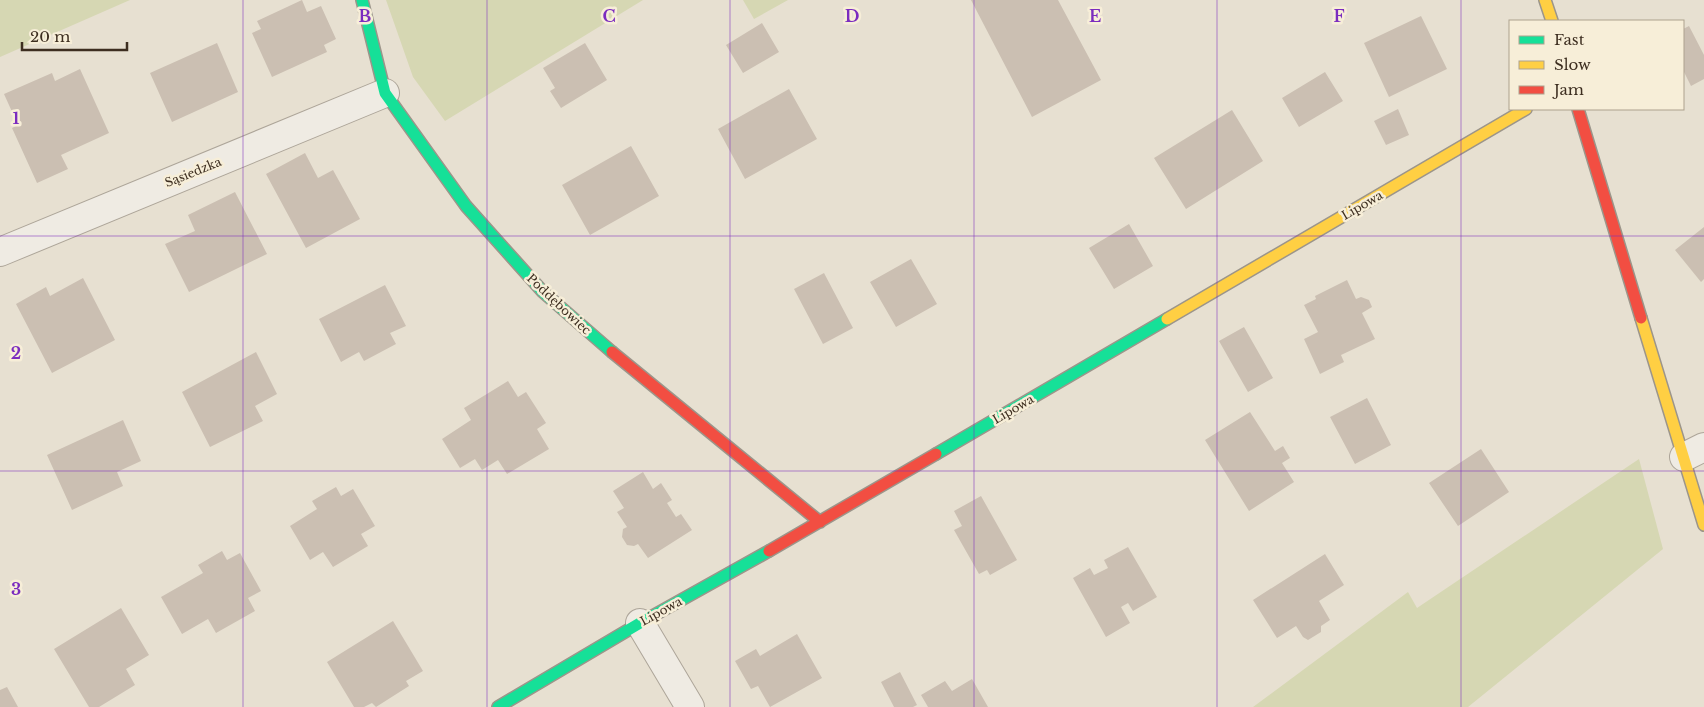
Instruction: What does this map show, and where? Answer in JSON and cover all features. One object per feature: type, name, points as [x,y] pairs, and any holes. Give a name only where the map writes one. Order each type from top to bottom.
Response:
[{"type":"street","name":"Poddębowiec","points":[[362,0],[386,93],[466,206],[543,292],[613,353],[820,522]]},
{"type":"street","points":[[1546,0],[1552,20]]},
{"type":"street","name":"Sąsiedzka","points":[[0,252],[386,93]]},
{"type":"street","name":"Lipowa","points":[[498,707],[640,623],[820,522],[1524,110]]},
{"type":"street","points":[[1578,110],[1694,452],[1704,525]]},
{"type":"street","points":[[640,623],[690,707]]},
{"type":"green space","points":[[0,0],[130,0],[0,57]]},
{"type":"green space","points":[[386,0],[643,0],[445,121],[413,77]]},
{"type":"green space","points":[[743,0],[788,0],[754,19]]},
{"type":"green space","points":[[1639,459],[1663,549],[1468,707],[1253,707],[1408,592],[1417,608]]},
{"type":"building","points":[[302,0],[307,12],[321,6],[336,39],[324,45],[327,52],[272,77],[252,33],[261,29],[257,21]]},
{"type":"building","points":[[971,0],[1058,0],[1101,80],[1032,117]]},
{"type":"building","points":[[1421,16],[1447,69],[1389,97],[1364,43]]},
{"type":"building","points":[[762,23],[779,52],[743,73],[726,45]]},
{"type":"building","points":[[1689,26],[1704,55],[1704,79],[1691,86],[1684,72],[1684,28]]},
{"type":"building","points":[[217,43],[238,92],[172,122],[150,73]]},
{"type":"building","points":[[585,43],[607,80],[561,108],[550,91],[555,88],[543,68]]},
{"type":"building","points":[[80,69],[109,133],[61,155],[68,169],[37,183],[12,128],[18,125],[4,94],[52,73],[55,81]]},
{"type":"building","points":[[1325,72],[1343,101],[1299,127],[1282,98]]},
{"type":"building","points":[[789,89],[817,139],[745,179],[718,129]]},
{"type":"building","points":[[1398,109],[1409,135],[1386,145],[1374,121]]},
{"type":"building","points":[[1232,110],[1263,161],[1186,209],[1154,158]]},
{"type":"building","points":[[631,146],[659,196],[590,235],[562,185]]},
{"type":"building","points":[[305,153],[318,178],[333,170],[360,219],[306,248],[266,174]]},
{"type":"building","points":[[235,192],[267,254],[189,292],[165,244],[195,231],[188,215]]},
{"type":"building","points":[[1129,224],[1153,266],[1114,289],[1089,248]]},
{"type":"building","points":[[1704,227],[1704,279],[1701,282],[1675,250]]},
{"type":"building","points":[[911,259],[937,304],[896,327],[870,282]]},
{"type":"building","points":[[824,273],[853,328],[823,344],[794,289]]},
{"type":"building","points":[[83,278],[115,340],[52,373],[16,304],[46,287],[50,296]]},
{"type":"building","points":[[1347,280],[1356,299],[1361,297],[1369,300],[1372,307],[1362,313],[1375,339],[1341,355],[1344,362],[1320,374],[1304,339],[1318,332],[1304,305],[1316,299],[1315,296]]},
{"type":"building","points":[[385,285],[406,326],[390,333],[396,344],[364,361],[359,352],[341,362],[319,319]]},
{"type":"building","points":[[1244,327],[1273,378],[1248,392],[1219,341]]},
{"type":"building","points":[[256,352],[277,394],[255,406],[263,421],[210,447],[182,392]]},
{"type":"building","points":[[508,381],[518,397],[526,392],[546,423],[537,429],[549,449],[507,474],[498,460],[482,470],[475,459],[460,468],[442,439],[471,420],[464,408]]},
{"type":"building","points":[[1367,398],[1391,445],[1355,464],[1330,417]]},
{"type":"building","points":[[1250,412],[1275,451],[1283,446],[1290,458],[1282,463],[1294,482],[1249,511],[1205,440]]},
{"type":"building","points":[[123,420],[141,461],[117,472],[123,486],[72,510],[47,455]]},
{"type":"building","points":[[1481,449],[1509,492],[1458,526],[1429,483]]},
{"type":"building","points":[[643,472],[653,489],[661,483],[672,500],[667,503],[676,517],[681,514],[692,530],[648,558],[638,544],[634,546],[627,545],[622,537],[623,529],[627,527],[617,512],[624,508],[613,491]]},
{"type":"building","points":[[336,487],[341,496],[353,489],[375,526],[361,534],[368,546],[333,567],[323,552],[310,560],[290,526],[317,509],[312,501]]},
{"type":"building","points":[[981,496],[1017,560],[990,575],[987,570],[979,574],[954,530],[962,526],[954,511]]},
{"type":"building","points":[[1128,547],[1157,597],[1133,611],[1128,603],[1121,607],[1130,623],[1106,637],[1073,578],[1090,568],[1094,575],[1108,568],[1104,560]]},
{"type":"building","points":[[222,551],[227,560],[240,553],[261,591],[248,598],[255,611],[216,633],[208,619],[182,634],[161,597],[203,573],[198,565]]},
{"type":"building","points":[[1325,554],[1344,585],[1319,601],[1330,620],[1321,626],[1321,632],[1308,640],[1303,637],[1296,626],[1277,638],[1253,600]]},
{"type":"building","points":[[121,608],[149,655],[126,669],[135,685],[99,707],[89,707],[54,649]]},
{"type":"building","points":[[393,621],[423,671],[406,681],[409,686],[376,707],[372,703],[364,707],[354,707],[327,662]]},
{"type":"building","points":[[797,634],[822,678],[770,707],[758,686],[751,689],[735,661],[756,649],[760,656]]},
{"type":"building","points":[[900,672],[917,705],[913,707],[894,707],[881,682]]},
{"type":"building","points":[[972,679],[988,707],[928,707],[921,695],[945,681],[952,691]]},
{"type":"building","points":[[7,687],[18,707],[0,707],[0,690]]},
{"type":"traffic: fast","points":[[362,0],[385,93],[466,206],[543,292],[612,352]]},
{"type":"traffic: fast","points":[[936,454],[1167,319]]},
{"type":"traffic: fast","points":[[498,707],[640,623],[769,551]]},
{"type":"traffic: slow","points":[[1545,0],[1552,20]]},
{"type":"traffic: slow","points":[[1167,319],[1524,110]]},
{"type":"traffic: slow","points":[[1641,318],[1704,525]]},
{"type":"traffic: jam","points":[[1578,110],[1641,318]]},
{"type":"traffic: jam","points":[[612,352],[820,522]]},
{"type":"traffic: jam","points":[[769,551],[936,454]]}]
